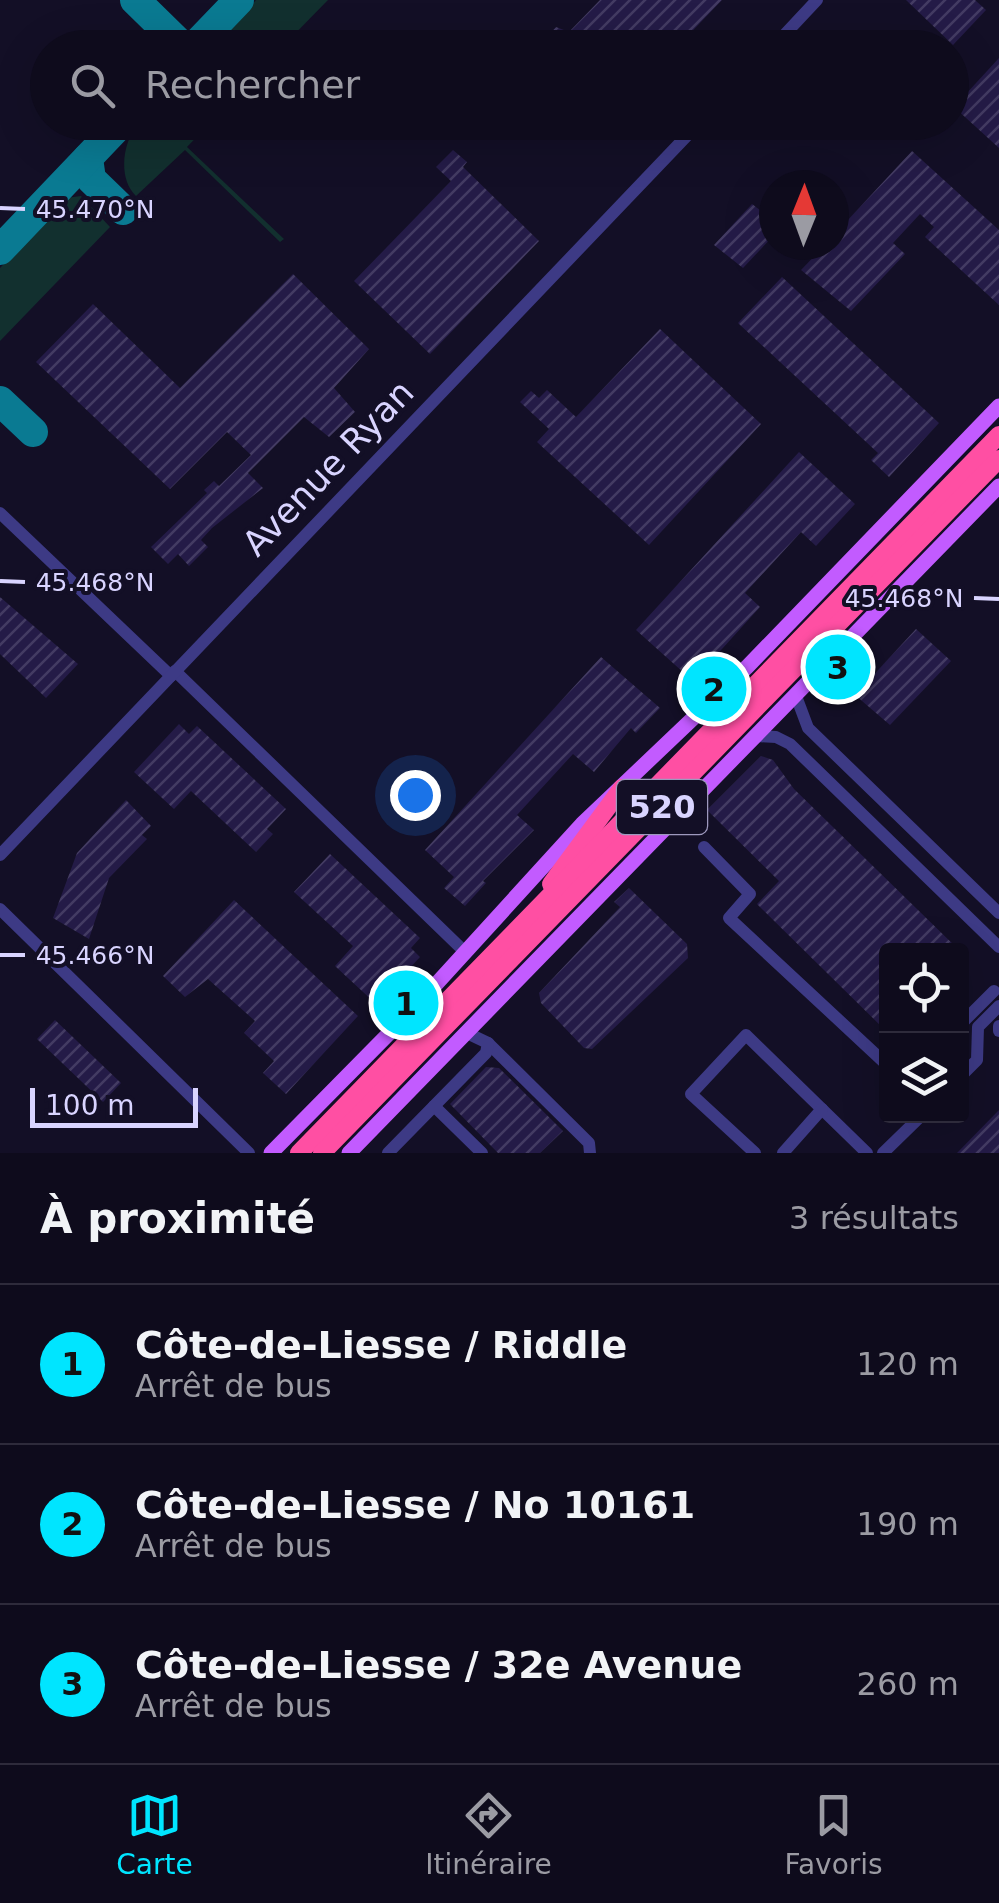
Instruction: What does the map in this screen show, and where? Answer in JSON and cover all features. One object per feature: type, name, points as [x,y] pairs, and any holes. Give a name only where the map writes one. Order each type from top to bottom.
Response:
[{"type":"highway","name":"520","points":[[299,1153],[999,435]]},
{"type":"highway","name":"520","points":[[322,1153],[999,458]]},
{"type":"highway","points":[[518,930],[622,788]]},
{"type":"main road","points":[[275,1149],[466,954],[559,848],[747,667],[999,406]]},
{"type":"main road","points":[[349,1153],[999,486]]},
{"type":"street","points":[[789,30],[817,0]]},
{"type":"street","name":"Avenue Ryan","points":[[0,855],[683,140]]},
{"type":"street","points":[[0,513],[466,954]]},
{"type":"street","points":[[796,696],[808,728],[999,914]]},
{"type":"street","points":[[757,736],[780,738],[790,744],[999,947]]},
{"type":"street","points":[[704,847],[750,894],[729,918],[879,1057]]},
{"type":"street","points":[[0,909],[249,1153]]},
{"type":"street","points":[[969,1016],[997,991]]},
{"type":"street","points":[[969,1068],[977,1060],[978,1027],[999,1006]]},
{"type":"street","points":[[467,1032],[488,1043],[589,1143],[590,1153]]},
{"type":"street","points":[[755,1153],[691,1094],[746,1035],[867,1153]]},
{"type":"street","points":[[388,1153],[486,1054],[488,1043]]},
{"type":"street","points":[[406,1096],[430,1110],[482,1153]]},
{"type":"street","points":[[783,1153],[822,1108]]},
{"type":"street","points":[[883,1153],[914,1123]]},
{"type":"green space","points":[[256,0],[328,0],[299,30],[230,30]]},
{"type":"green space","points":[[129,140],[194,140],[187,147],[284,239],[280,242],[185,150],[136,196],[126,179]]},
{"type":"green space","points":[[81,196],[110,227],[0,341],[0,268],[66,198]]},
{"type":"building","points":[[600,0],[722,0],[693,30],[571,30]]},
{"type":"building","points":[[906,0],[975,0],[986,10],[967,30],[937,30]]},
{"type":"building","points":[[999,58],[999,148],[969,121],[969,91]]},
{"type":"building","points":[[453,150],[467,162],[463,167],[539,241],[430,354],[354,281],[451,181],[436,167]]},
{"type":"building","points":[[912,151],[999,230],[999,305],[925,237],[934,227],[920,214],[893,243],[905,254],[851,311],[801,270],[811,260],[849,260],[849,219]]},
{"type":"building","points":[[752,204],[759,209],[759,251],[743,268],[714,245]]},
{"type":"building","points":[[293,274],[369,349],[334,388],[355,412],[329,437],[304,417],[248,473],[263,488],[212,528],[201,540],[208,547],[189,566],[178,554],[168,564],[151,547],[207,493],[204,490],[214,481],[219,486],[251,455],[227,432],[170,489],[36,362],[93,304],[180,388]]},
{"type":"building","points":[[782,277],[939,423],[889,477],[871,460],[878,453],[738,323]]},
{"type":"building","points":[[660,329],[761,424],[649,545],[537,442],[549,429],[520,402],[531,391],[539,398],[547,390],[576,417]]},
{"type":"building","points":[[799,452],[855,504],[816,546],[801,532],[745,593],[760,607],[693,681],[636,630]]},
{"type":"building","points":[[0,597],[78,664],[46,698],[0,654]]},
{"type":"building","points":[[916,629],[951,661],[890,725],[855,695]]},
{"type":"building","points":[[601,657],[660,708],[636,733],[631,728],[594,772],[573,754],[517,815],[534,830],[483,881],[486,883],[465,906],[444,888],[454,877],[425,850]]},
{"type":"building","points":[[179,724],[189,734],[197,726],[286,809],[267,829],[273,834],[256,852],[191,791],[174,809],[134,772]]},
{"type":"building","points":[[761,756],[773,760],[794,789],[952,943],[879,943],[879,1024],[757,904],[779,881],[707,810]]},
{"type":"building","points":[[126,800],[151,826],[142,835],[147,839],[109,878],[89,939],[53,918],[77,853]]},
{"type":"building","points":[[330,854],[420,938],[411,948],[420,957],[376,1004],[335,966],[353,946],[294,892]]},
{"type":"building","points":[[629,888],[687,944],[688,958],[592,1049],[584,1048],[541,1003],[539,993],[620,907],[614,902]]},
{"type":"building","points":[[234,900],[358,1016],[286,1094],[263,1073],[274,1061],[244,1033],[255,1021],[208,979],[185,997],[163,976]]},
{"type":"building","points":[[55,1020],[121,1083],[103,1102],[37,1039]]},
{"type":"building","points":[[486,1067],[499,1068],[563,1131],[540,1153],[498,1153],[450,1104]]},
{"type":"building","points":[[999,1110],[999,1153],[957,1153]]},
{"type":"taxiway","points":[[135,0],[166,30]]},
{"type":"taxiway","points":[[210,30],[239,0]]},
{"type":"taxiway","points":[[0,250],[105,140]]},
{"type":"taxiway","points":[[88,158],[91,179],[123,210]]},
{"type":"taxiway","points":[[0,401],[33,432]]},
{"type":"place","name":"Côte-de-Liesse / 32e Avenue","points":[[838,667]]},
{"type":"place","name":"Côte-de-Liesse / No 10161","points":[[714,689]]},
{"type":"place","name":"Côte-de-Liesse / Riddle","points":[[406,1003]]}]
